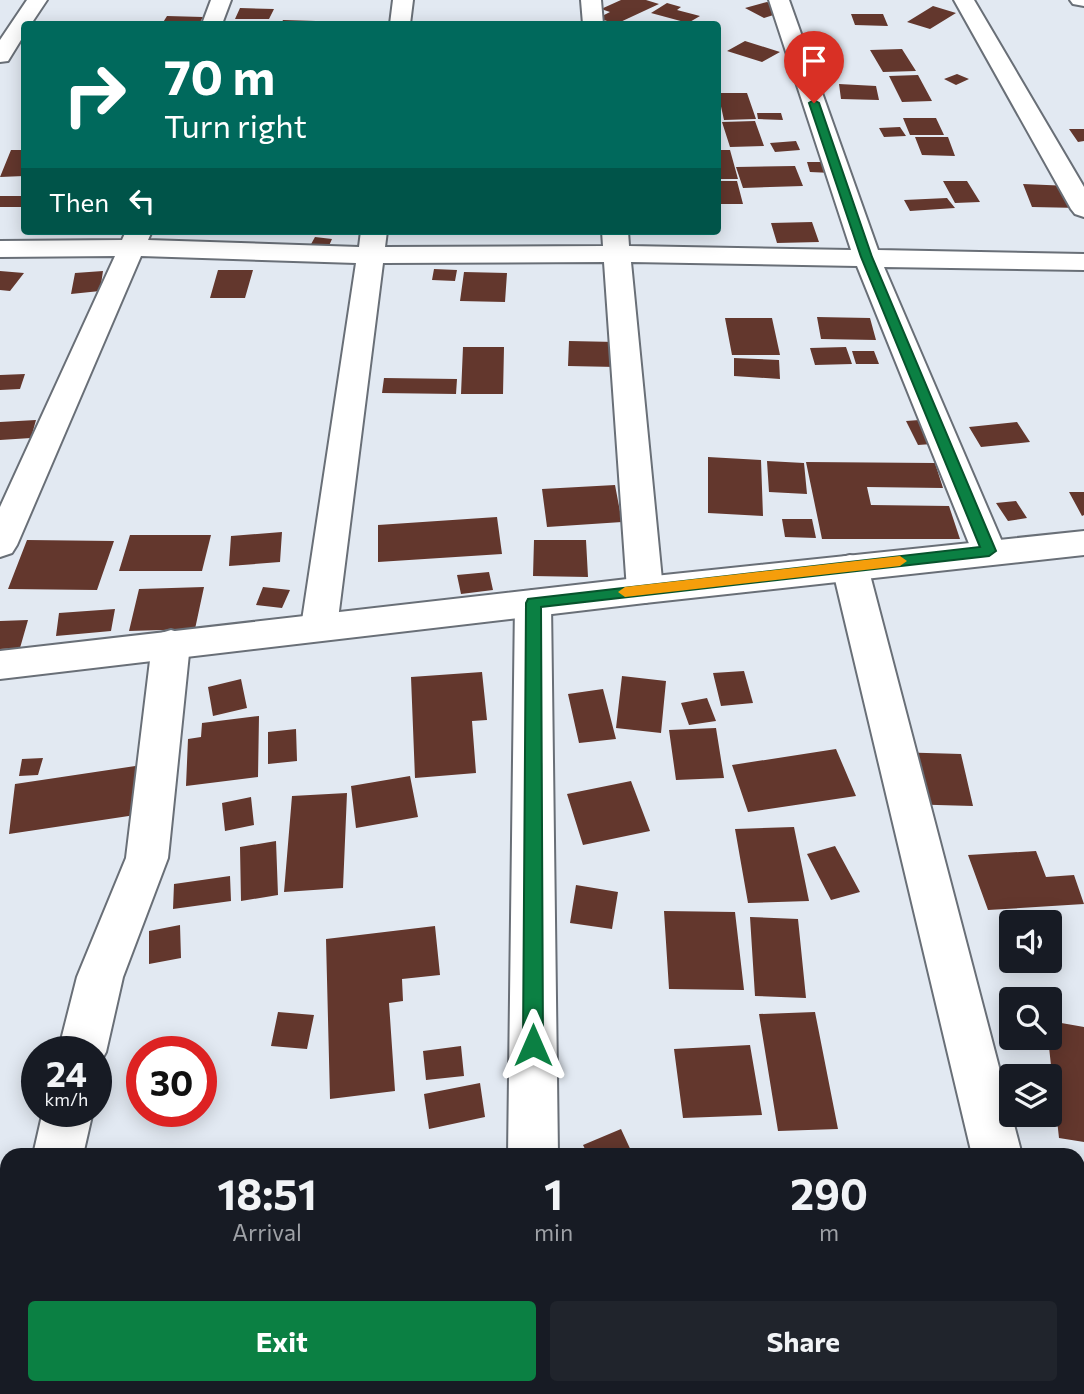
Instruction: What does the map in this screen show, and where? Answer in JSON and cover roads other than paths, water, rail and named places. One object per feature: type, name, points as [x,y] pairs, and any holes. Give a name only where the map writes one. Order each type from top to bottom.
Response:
[{"type":"street","points":[[23,21],[37,0]]},
{"type":"street","points":[[213,21],[220,0]]},
{"type":"street","points":[[400,21],[403,0]]},
{"type":"street","points":[[591,0],[593,21]]},
{"type":"street","points":[[779,0],[867,257],[989,551]]},
{"type":"street","points":[[964,0],[1084,209]]},
{"type":"street","points":[[0,55],[21,24]]},
{"type":"street","points":[[0,249],[136,239],[372,243],[617,242],[867,257],[1084,262]]},
{"type":"street","points":[[0,545],[136,239]]},
{"type":"street","points":[[617,242],[645,590]]},
{"type":"street","points":[[319,626],[372,243]]},
{"type":"street","points":[[0,665],[319,626],[989,551],[1084,543]]},
{"type":"street","points":[[850,567],[995,1148]]},
{"type":"street","points":[[533,603],[533,1148]]},
{"type":"street","points":[[86,1036],[100,977],[147,858],[171,643]]},
{"type":"street","points":[[60,1148],[64,1127]]}]
